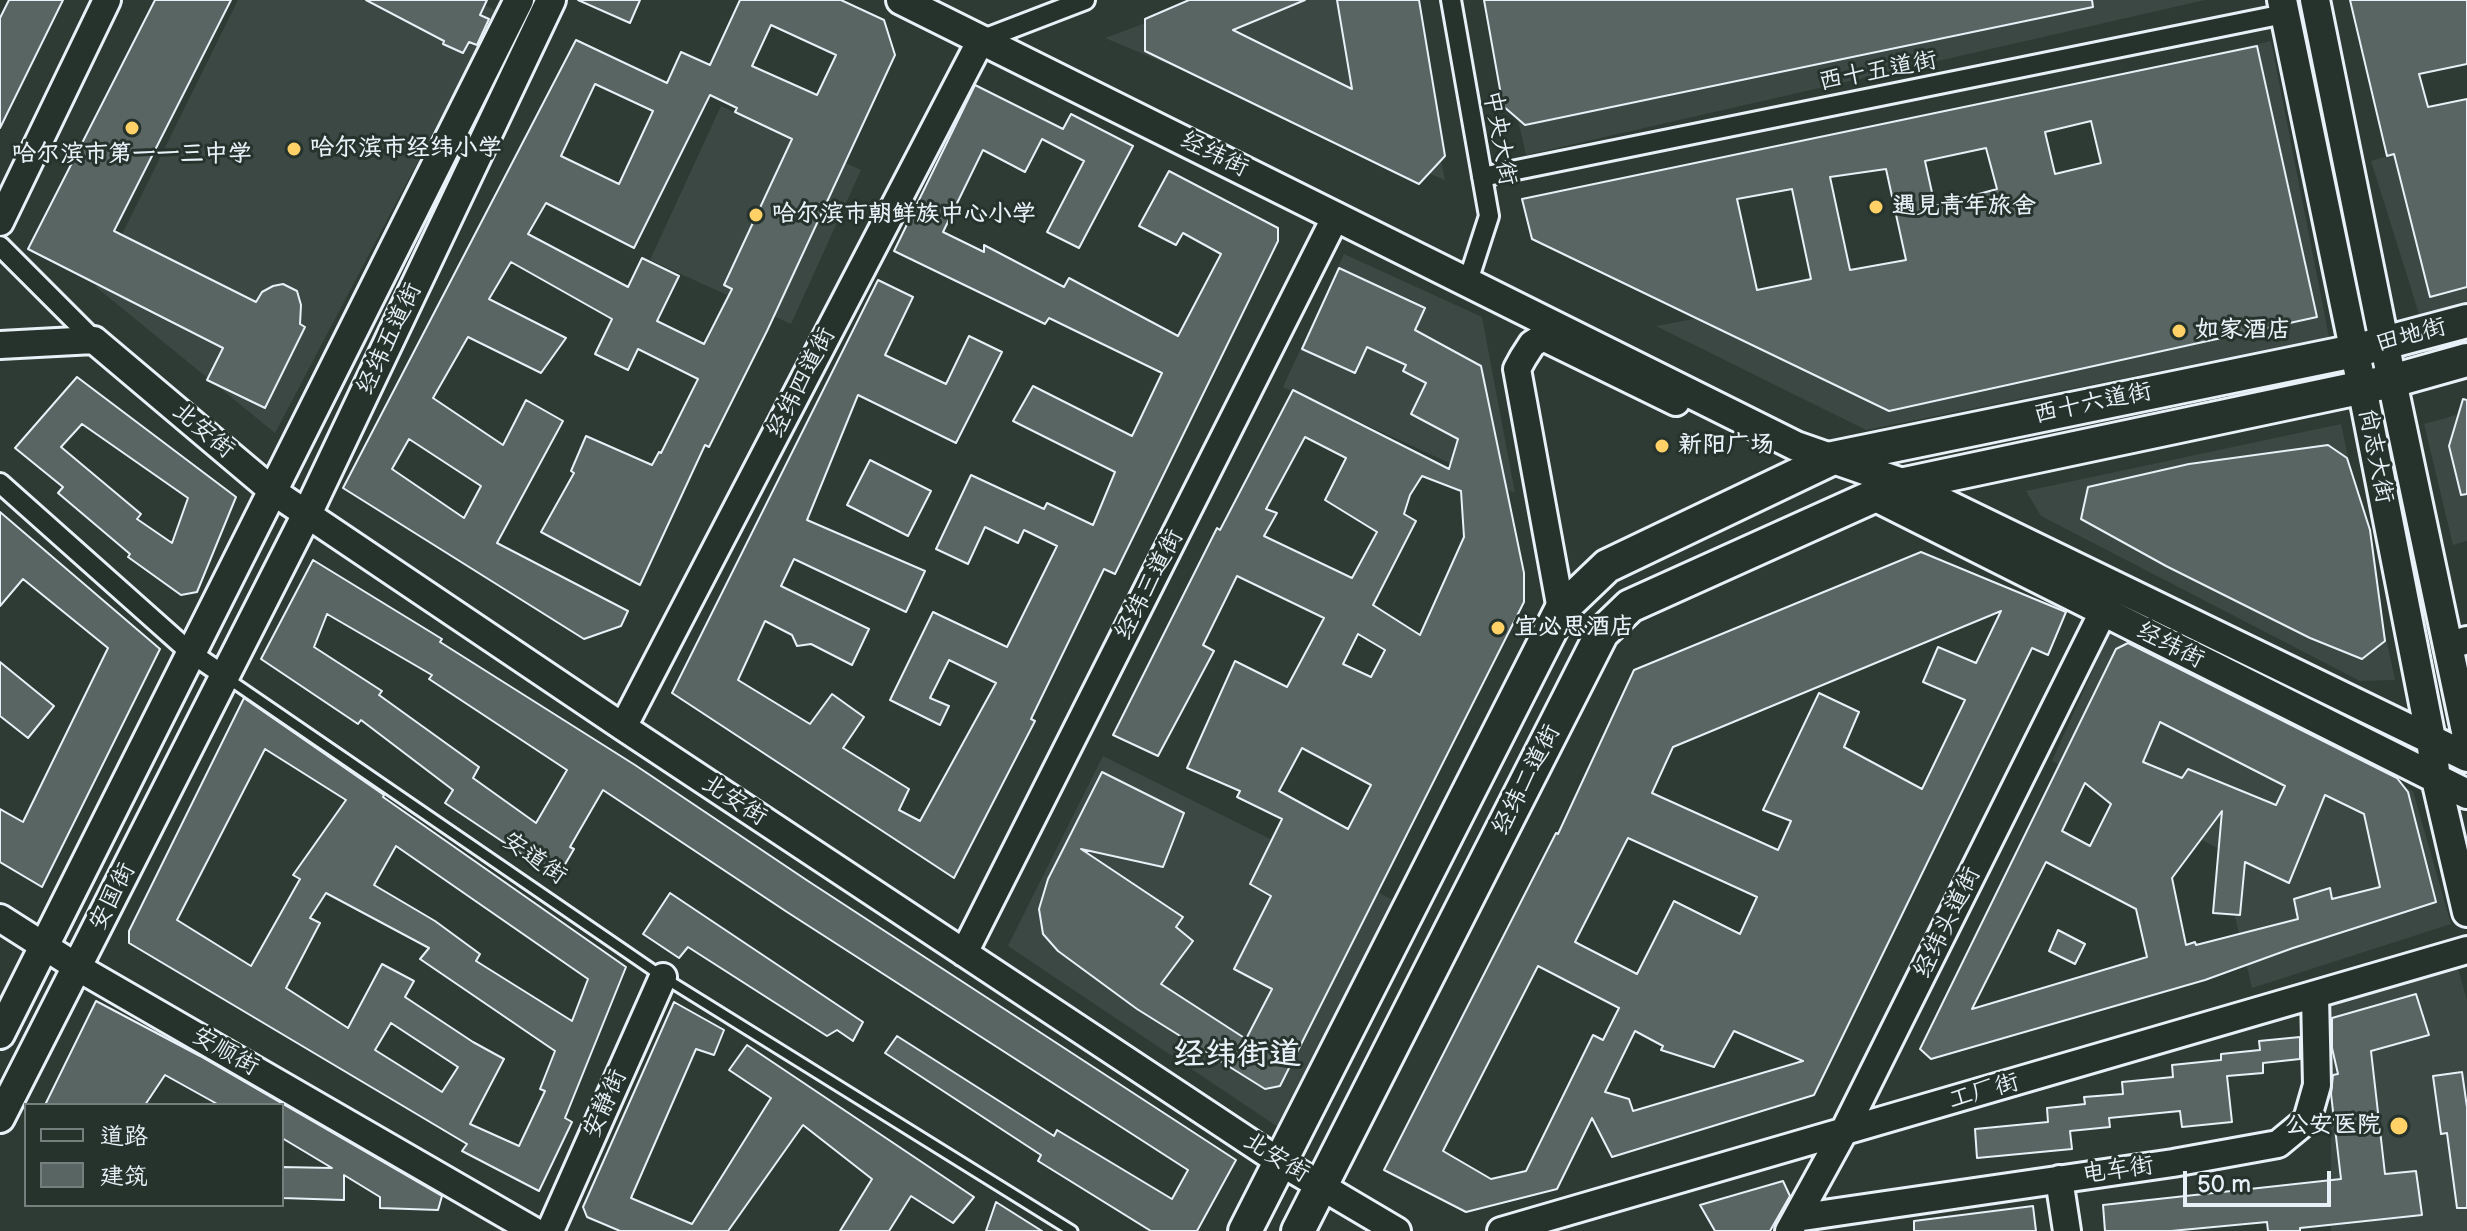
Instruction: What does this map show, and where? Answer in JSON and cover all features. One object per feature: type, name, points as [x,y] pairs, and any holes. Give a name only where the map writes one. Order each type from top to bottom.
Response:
[{"type":"highway","name":"田地街","points":[[2369,347],[2467,321]]},
{"type":"highway","name":"西十六道街","points":[[1833,458],[2369,347]]},
{"type":"highway","name":"田地街","points":[[2377,384],[2467,360]]},
{"type":"highway","name":"西十六道街","points":[[1905,484],[2377,384]]},
{"type":"highway","name":"经纬二道街","points":[[1245,1231],[1561,610],[1607,566],[1833,458]]},
{"type":"highway","name":"经纬二道街","points":[[1298,1231],[1602,633],[1630,606],[1905,484]]},
{"type":"main road","name":"经纬五道街","points":[[191,653],[519,0]]},
{"type":"main road","name":"经纬五道街","points":[[225,676],[308,512],[551,0]]},
{"type":"main road","name":"经纬街","points":[[901,0],[1796,446],[1905,484],[2467,757]]},
{"type":"main road","name":"尚志大街","points":[[2315,0],[2369,347]]},
{"type":"main road","name":"尚志大街","points":[[2283,7],[2377,384],[2436,779],[2467,912]]},
{"type":"main road","name":"尚志大街","points":[[2377,384],[2457,643],[2467,736]]},
{"type":"main road","name":"经纬街","points":[[1874,496],[2467,794]]},
{"type":"main road","name":"安国街","points":[[0,1034],[191,653]]},
{"type":"main road","name":"安国街","points":[[0,1118],[225,676]]},
{"type":"street","points":[[0,222],[107,0]]},
{"type":"street","points":[[981,40],[1085,0]]},
{"type":"street","name":"中央大街","points":[[1451,0],[1489,216],[1468,281]]},
{"type":"street","name":"西十五道街","points":[[1482,177],[2283,7]]},
{"type":"street","name":"经纬四道街","points":[[623,727],[981,40]]},
{"type":"street","name":"经纬三道街","points":[[964,953],[1336,216]]},
{"type":"street","name":"北安街","points":[[0,246],[94,340],[274,492],[1280,1162],[1397,1231]]},
{"type":"street","points":[[1561,610],[1517,369],[1532,344],[1543,337],[1773,449],[1796,446]]},
{"type":"street","points":[[0,345],[94,340]]},
{"type":"street","name":"安道街","points":[[0,483],[191,653],[225,676]]},
{"type":"street","name":"经纬头道街","points":[[1792,1224],[1843,1133],[2103,612]]},
{"type":"street","name":"安顺街","points":[[0,918],[77,967],[534,1231]]},
{"type":"street","name":"工厂街","points":[[1501,1231],[2467,950]]},
{"type":"street","name":"安静街","points":[[550,1231],[663,977]]},
{"type":"street","name":"电车街","points":[[1792,1224],[2278,1144],[2307,1120],[2317,1085],[2315,996]]},
{"type":"street","points":[[2059,1179],[2067,1231]]},
{"type":"lane","name":"安道街","points":[[225,676],[663,977],[1072,1231]]},
{"type":"shaded area","name":"哈尔滨市经纬小学","points":[[238,0],[474,0],[497,11],[275,433],[96,287]]},
{"type":"shaded area","points":[[1207,0],[1408,0],[1445,180],[1105,38]]},
{"type":"shaded area","points":[[1491,0],[2205,0],[1526,155]]},
{"type":"shaded area","points":[[2271,41],[2329,337],[1866,430],[1656,326],[2224,220],[2190,59]]},
{"type":"shaded area","name":"哈尔滨市朝鲜族中心小学","points":[[721,106],[861,170],[791,324],[650,260]]},
{"type":"shaded area","points":[[2467,133],[2467,303],[2420,317],[2371,161]]},
{"type":"shaded area","points":[[1344,254],[1482,317],[1515,493],[1283,387]]},
{"type":"shaded area","points":[[2467,412],[2467,541],[2453,545],[2424,424]]},
{"type":"shaded area","points":[[2341,424],[2395,680],[2360,681],[2041,516],[2026,491]]},
{"type":"shaded area","points":[[2109,634],[2413,791],[2451,924],[2252,988],[2219,849],[2052,761]]},
{"type":"shaded area","points":[[1103,756],[1395,901],[1278,1127],[1008,946]]},
{"type":"shaded area","name":"公安医院","points":[[2457,965],[2467,1000],[2467,1231],[2331,1231],[2331,1021],[2327,1006]]},
{"type":"building","points":[[9,0],[63,0],[0,128],[0,18]]},
{"type":"building","points":[[155,0],[231,0],[114,231],[256,302],[262,292],[273,286],[283,284],[297,291],[301,305],[300,324],[305,327],[265,408],[207,380],[223,348],[28,249]]},
{"type":"building","points":[[366,0],[487,0],[480,15],[489,19],[477,45],[469,42],[463,53]]},
{"type":"building","points":[[578,0],[640,0],[630,23]]},
{"type":"building","points":[[740,0],[841,0],[884,20],[895,55],[767,331],[709,447],[705,445],[640,585],[541,532],[574,473],[571,471],[586,436],[652,465],[698,379],[638,349],[628,370],[595,354],[612,319],[511,262],[489,299],[566,338],[541,373],[468,337],[433,398],[503,445],[526,400],[563,421],[497,543],[628,611],[621,626],[584,639],[343,488],[576,40],[667,83],[681,52],[710,65]],"holes":[[[771,25],[836,55],[817,95],[752,66]],[[595,84],[653,111],[619,184],[561,156]],[[710,95],[737,108],[735,112],[792,139],[724,285],[732,289],[704,344],[657,321],[679,276],[642,258],[628,287],[528,234],[546,203],[634,248]],[[409,439],[481,486],[464,518],[392,469]]]},
{"type":"building","points":[[1189,0],[1305,0],[1233,30],[1352,89],[1337,0],[1419,0],[1445,156],[1419,184],[1145,51],[1145,19]]},
{"type":"building","points":[[1484,0],[2092,0],[2093,7],[1525,125],[1503,106]]},
{"type":"building","points":[[2350,0],[2467,0],[2467,64],[2419,74],[2428,107],[2467,99],[2467,287],[2430,297],[2394,154],[2387,156]]},
{"type":"building","points":[[2257,46],[2317,317],[1889,411],[1532,239],[1522,199]],"holes":[[[2091,121],[2101,163],[2055,174],[2045,132]],[[1986,148],[1997,189],[1935,206],[1925,161]],[[1886,169],[1906,260],[1850,270],[1830,177]],[[1792,189],[1811,279],[1757,290],[1737,199]]]},
{"type":"building","points":[[975,85],[1063,129],[1071,114],[1133,146],[1079,248],[1047,232],[1084,161],[1042,139],[1025,172],[983,150],[943,232],[984,252],[984,245],[1064,287],[1069,278],[1178,336],[1221,254],[1183,233],[1176,245],[1139,226],[1169,171],[1278,228],[1278,241],[1115,574],[1104,569],[1031,719],[1035,721],[954,878],[672,693],[878,280],[913,297],[885,355],[946,384],[969,336],[1002,352],[956,443],[858,395],[807,520],[925,571],[906,612],[794,559],[781,586],[869,629],[852,665],[811,644],[797,646],[792,635],[765,621],[738,680],[810,724],[832,694],[864,717],[843,748],[909,789],[899,810],[920,821],[996,683],[949,660],[930,698],[949,706],[940,725],[890,700],[933,612],[1007,647],[1057,546],[1024,530],[1018,543],[985,527],[968,564],[936,549],[971,475],[1044,509],[1047,503],[1093,525],[1115,472],[1013,421],[1033,386],[1132,436],[1162,373],[1049,318],[1045,324],[894,251]]},
{"type":"building","points":[[1339,268],[1425,308],[1415,330],[1481,366],[1524,573],[1524,602],[1280,1086],[1265,1089],[1137,1009],[1058,951],[1043,934],[1039,909],[1048,879],[1102,772],[1184,813],[1163,867],[1081,849],[1183,917],[1176,927],[1193,941],[1161,984],[1246,1039],[1272,989],[1234,969],[1271,896],[1250,884],[1282,819],[1237,797],[1240,791],[1187,768],[1235,661],[1287,687],[1324,618],[1237,576],[1203,645],[1214,651],[1158,756],[1113,735],[1217,528],[1220,530],[1293,390],[1449,469],[1458,439],[1411,414],[1426,383],[1403,371],[1406,365],[1367,347],[1355,373],[1302,349]],"holes":[[[1305,437],[1346,458],[1325,500],[1377,532],[1352,578],[1264,536],[1277,513],[1266,509]],[[1422,476],[1461,491],[1464,537],[1420,635],[1373,605],[1416,521],[1404,514],[1410,495]],[[1358,634],[1385,650],[1371,677],[1343,664]],[[1302,748],[1371,785],[1348,829],[1279,791]]]},
{"type":"building","points":[[77,377],[236,497],[197,592],[181,595],[128,557],[130,554],[58,493],[63,487],[15,448]],"holes":[[[82,424],[188,498],[172,543],[137,519],[141,514],[61,447]]]},
{"type":"building","points":[[2463,399],[2467,400],[2467,494],[2461,495],[2449,446]]},
{"type":"building","points":[[2328,445],[2347,458],[2370,530],[2385,641],[2362,659],[2310,638],[2166,566],[2081,519],[2088,487],[2189,464]]},
{"type":"building","points":[[870,460],[931,491],[908,536],[847,505]]},
{"type":"building","points":[[0,512],[160,649],[42,887],[0,862],[0,809],[23,822],[108,648],[23,579],[0,606]]},
{"type":"building","points":[[1921,552],[2066,612],[2048,655],[2032,648],[1814,1095],[1612,1157],[1592,1118],[1557,1189],[1466,1212],[1384,1170],[1558,834],[1634,670]],"holes":[[[2001,611],[1976,663],[1938,647],[1923,682],[1965,700],[1922,789],[1844,747],[1859,712],[1819,693],[1763,810],[1791,821],[1778,850],[1652,793],[1673,747]],[[1628,838],[1757,897],[1740,934],[1674,901],[1637,974],[1575,942]],[[1538,966],[1619,1008],[1603,1040],[1593,1035],[1526,1171],[1491,1179],[1443,1151]],[[1635,1031],[1663,1046],[1661,1050],[1714,1067],[1734,1031],[1803,1061],[1633,1111],[1629,1099],[1605,1092]]]},
{"type":"building","points":[[313,560],[442,639],[440,642],[635,765],[1236,1160],[1197,1231],[1151,1231],[1038,1161],[1041,1155],[885,1053],[897,1036],[1054,1136],[1057,1130],[1172,1199],[1188,1170],[603,790],[570,847],[574,849],[557,878],[445,803],[453,790],[361,720],[358,724],[261,659]],"holes":[[[327,614],[432,675],[429,679],[567,770],[536,823],[473,778],[479,767],[379,695],[382,691],[314,647]]]},
{"type":"building","points":[[2128,643],[2397,778],[2408,792],[2436,902],[2205,980],[1931,1059],[1920,1049],[2116,649]],"holes":[[[2160,722],[2285,786],[2276,805],[2188,769],[2182,778],[2143,762]],[[2085,783],[2111,804],[2090,846],[2062,831]],[[2325,795],[2364,814],[2380,887],[2332,899],[2330,888],[2294,899],[2298,919],[2186,945],[2172,878],[2222,811],[2213,913],[2240,915],[2245,862],[2289,883]],[[2046,862],[2136,909],[2147,957],[1972,1009]]]},
{"type":"building","points":[[0,662],[54,706],[28,738],[0,716]]},
{"type":"building","points":[[244,698],[626,967],[565,1118],[572,1122],[539,1191],[462,1151],[467,1144],[129,943],[129,931]],"holes":[[[265,749],[346,800],[293,875],[300,879],[251,966],[177,920]],[[396,846],[588,979],[572,1021],[476,961],[480,954],[435,921],[374,885]],[[326,893],[429,948],[420,959],[555,1051],[540,1089],[545,1091],[519,1146],[470,1124],[504,1059],[405,997],[414,981],[382,964],[348,1028],[286,988],[320,923],[310,918]],[[391,1023],[458,1067],[442,1092],[375,1050]]]},
{"type":"building","points":[[670,893],[863,1022],[853,1041],[837,1030],[827,1036],[688,947],[679,958],[643,934]]},
{"type":"building","points":[[2058,930],[2085,944],[2075,964],[2049,951]]},
{"type":"building","points":[[2416,994],[2429,1035],[2371,1051],[2385,1174],[2416,1171],[2422,1215],[2300,1228],[2300,1231],[2268,1231],[2267,1222],[2171,1231],[2105,1231],[2103,1205],[2341,1179],[2331,1094],[2333,1075],[2338,1074],[2332,1048],[2332,1018]]},
{"type":"building","points":[[96,1001],[281,1103],[215,1103],[165,1075],[146,1103],[46,1103]]},
{"type":"building","points":[[674,1002],[724,1030],[714,1055],[696,1049],[631,1198],[692,1224],[771,1098],[729,1070],[747,1045],[974,1197],[953,1223],[911,1196],[889,1231],[840,1231],[872,1179],[803,1125],[728,1231],[620,1231],[587,1217],[583,1207]]},
{"type":"building","points":[[2300,1037],[2300,1059],[2263,1063],[2263,1073],[2227,1076],[2232,1122],[2182,1127],[2180,1111],[2109,1118],[2110,1127],[2070,1131],[2072,1149],[1977,1158],[1975,1129],[2048,1122],[2047,1108],[2085,1104],[2084,1097],[2123,1094],[2122,1082],[2173,1077],[2172,1065],[2221,1060],[2221,1054],[2260,1050],[2259,1041]]},
{"type":"building","points":[[2462,1072],[2467,1107],[2467,1208],[2457,1208],[2447,1133],[2441,1134],[2433,1076]]},
{"type":"building","points":[[284,1105],[442,1196],[438,1210],[380,1208],[380,1197],[344,1175],[344,1200],[284,1198],[284,1167],[332,1168],[284,1139]]},
{"type":"building","points":[[1783,1181],[1790,1196],[1770,1231],[1715,1231],[1700,1205]]},
{"type":"building","points":[[996,1202],[1042,1231],[986,1231]]},
{"type":"building","points":[[2033,1206],[2036,1231],[1914,1231],[1914,1221]]},
{"type":"place","name":"哈尔滨市第一一三中学","points":[[132,128]]},
{"type":"place","name":"哈尔滨市经纬小学","points":[[294,149]]},
{"type":"place","name":"遇見青年旅舍","points":[[1876,207]]},
{"type":"place","name":"哈尔滨市朝鲜族中心小学","points":[[756,215]]},
{"type":"place","name":"如家酒店","points":[[2179,331]]},
{"type":"place","name":"新阳广场","points":[[1662,446]]},
{"type":"place","name":"宜必思酒店","points":[[1498,628]]},
{"type":"place","name":"公安医院","points":[[2399,1126]]},
{"type":"district","name":"经纬街道","points":[[1237,1056]]}]
